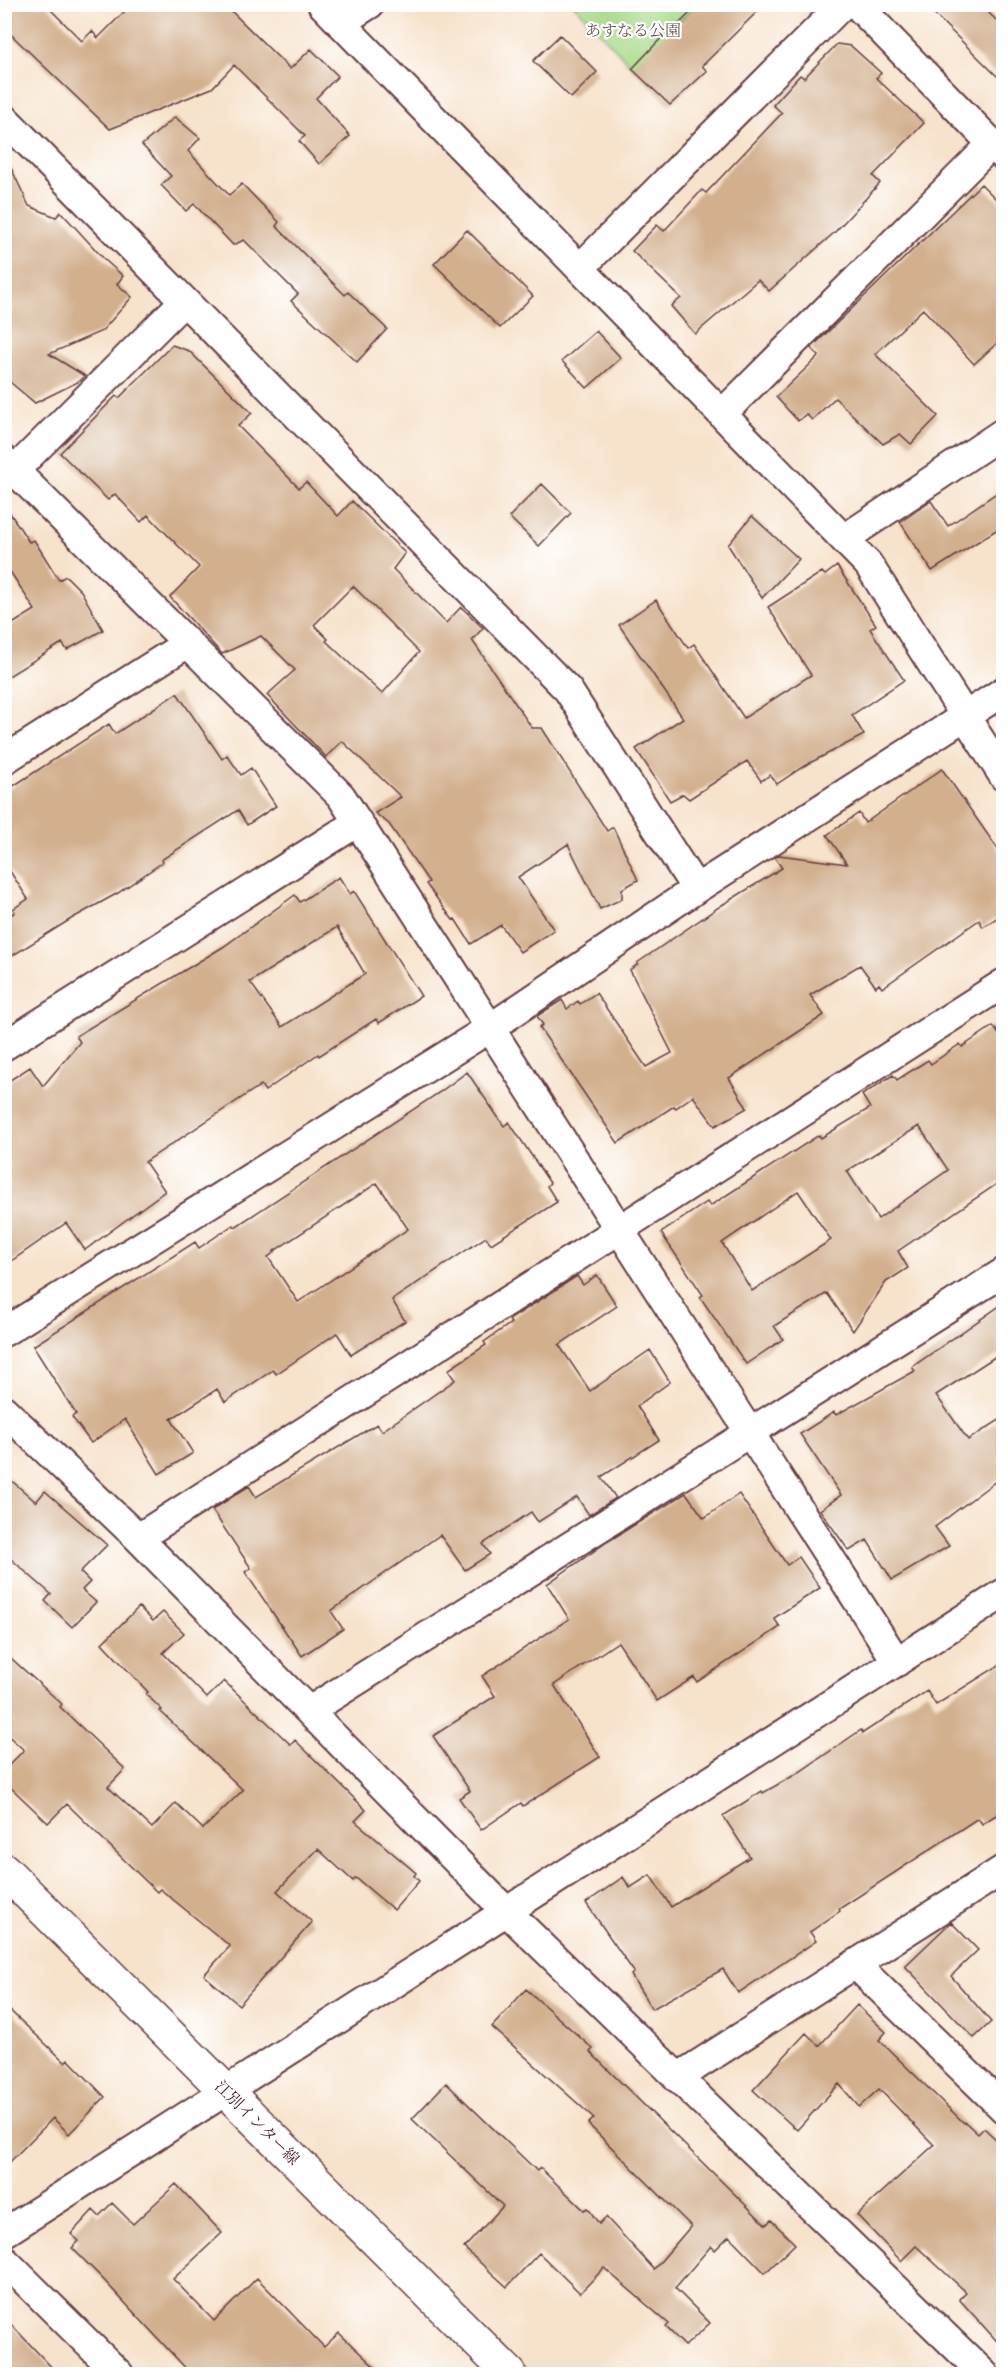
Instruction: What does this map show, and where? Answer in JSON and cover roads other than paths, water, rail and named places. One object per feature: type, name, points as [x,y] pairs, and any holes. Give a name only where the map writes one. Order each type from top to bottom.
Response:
[{"type":"main road","name":"江別インター線","points":[[4,1870],[510,2374]]},
{"type":"street","points":[[331,14],[370,4]]},
{"type":"street","points":[[580,268],[843,4]]},
{"type":"street","points":[[722,414],[998,150],[856,4]]},
{"type":"street","points":[[331,14],[868,564],[1004,777]]},
{"type":"street","points":[[4,118],[568,690],[696,889]]},
{"type":"street","points":[[184,301],[8,468],[341,796],[897,1662]]},
{"type":"street","points":[[844,539],[1004,432]]},
{"type":"street","points":[[4,760],[188,643]]},
{"type":"street","points":[[4,1332],[490,1028],[696,889],[1004,691]]},
{"type":"street","points":[[4,1046],[358,822]]},
{"type":"street","points":[[138,1538],[1004,983]]},
{"type":"street","points":[[309,1711],[1004,1272]]},
{"type":"street","points":[[4,1410],[138,1538],[507,1911],[984,2374]]},
{"type":"street","points":[[4,2233],[1004,1593]]},
{"type":"street","points":[[677,2078],[1004,1869]]},
{"type":"street","points":[[855,1964],[1004,2109]]},
{"type":"street","points":[[4,2260],[119,2374]]},
{"type":"park label","name":"あすなる公園","points":[[633,31]]}]
